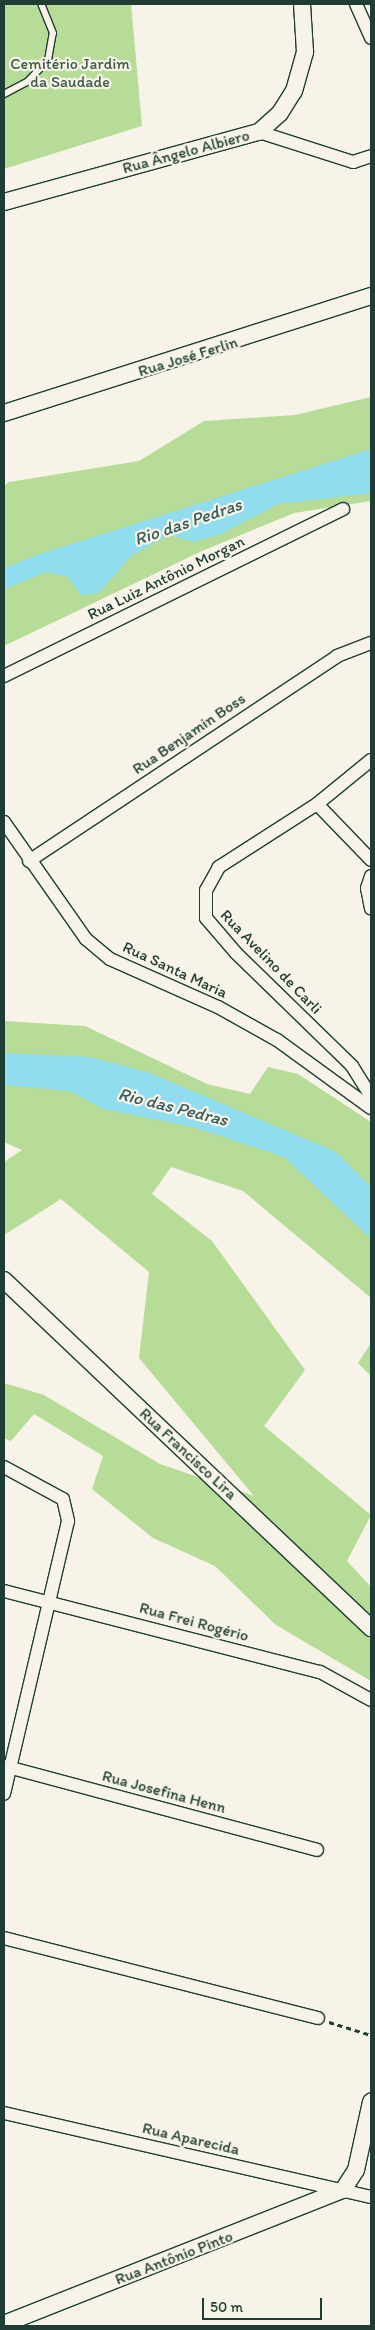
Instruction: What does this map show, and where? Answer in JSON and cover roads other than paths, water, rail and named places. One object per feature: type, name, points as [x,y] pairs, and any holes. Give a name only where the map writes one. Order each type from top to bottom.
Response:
[{"type":"street","name":"Rua Ângelo Albiero","points":[[4,202],[260,132],[280,113],[294,91],[305,52],[302,4]]},
{"type":"street","points":[[356,4],[371,38]]},
{"type":"street","points":[[260,132],[353,162],[371,156]]},
{"type":"street","name":"Rua José Ferlin","points":[[4,414],[371,296]]},
{"type":"street","name":"Rua Luiz Antônio Morgan","points":[[4,676],[342,509]]},
{"type":"street","name":"Rua Benjamin Boss","points":[[29,861],[337,656],[371,643]]},
{"type":"street","name":"Rua Avelino de Carli","points":[[371,760],[316,804],[219,867],[206,890],[206,918],[352,1066],[371,1096]]},
{"type":"street","points":[[316,804],[371,860]]},
{"type":"street","name":"Rua Santa Maria","points":[[4,822],[29,861],[86,939],[110,959],[277,1040],[371,1108]]},
{"type":"street","points":[[371,876],[367,888],[371,909]]},
{"type":"street","name":"Rua Francisco Lira","points":[[4,1280],[371,1628]]},
{"type":"street","points":[[4,1467],[63,1499],[68,1521],[7,1766],[4,1794]]},
{"type":"street","name":"Rua Frei Rogério","points":[[4,1591],[320,1672],[371,1700]]},
{"type":"street","name":"Rua Josefina Henn","points":[[7,1766],[317,1850]]},
{"type":"street","points":[[4,1938],[318,2018]]},
{"type":"street","points":[[343,2190],[356,2170],[371,2102]]},
{"type":"street","name":"Rua Aparecida","points":[[4,2113],[371,2197]]},
{"type":"street","name":"Rua Antônio Pinto","points":[[4,2324],[343,2190]]},
{"type":"lane","points":[[4,94],[27,82],[48,60],[52,34],[40,4]]},
{"type":"water","name":"Rio das Pedras","points":[[371,449],[371,493],[278,504],[221,534],[194,542],[169,535],[131,556],[99,593],[81,595],[68,577],[46,572],[4,589],[4,568],[37,555]]},
{"type":"water","name":"Rio das Pedras","points":[[4,1053],[90,1057],[150,1073],[336,1152],[371,1187],[371,1239],[284,1157],[193,1127],[103,1109],[70,1091],[4,1085]]},
{"type":"park label","name":"Cemitério Jardim da Saudade","points":[[70,73]]}]
